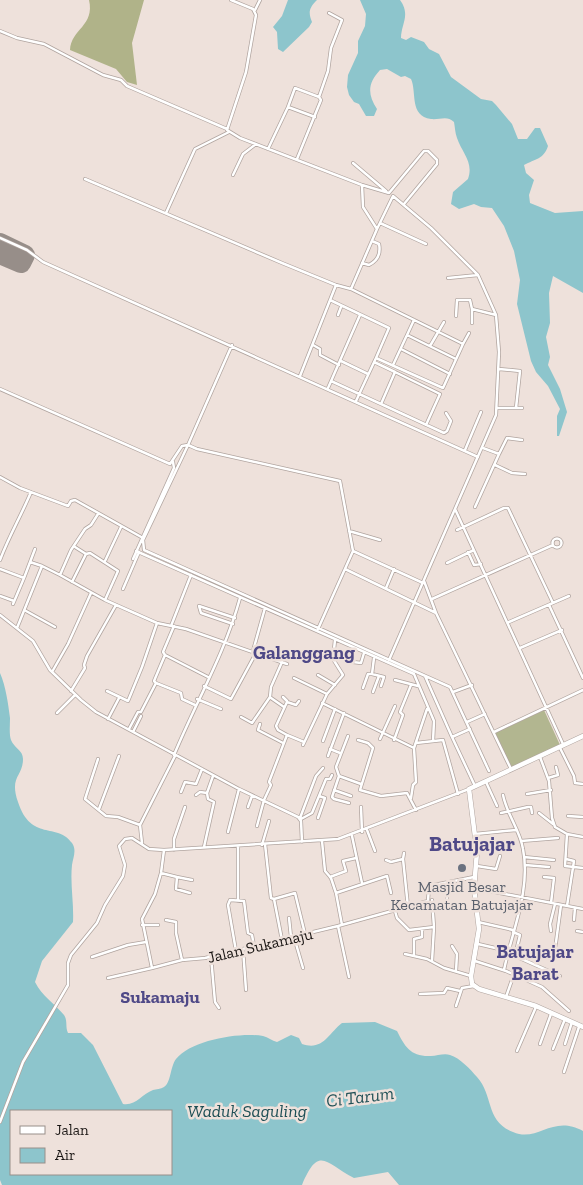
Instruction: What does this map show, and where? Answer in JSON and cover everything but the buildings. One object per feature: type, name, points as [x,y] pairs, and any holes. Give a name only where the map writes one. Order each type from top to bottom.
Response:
[{"type":"highway","points":[[582,1025],[536,1006],[474,986],[471,976],[478,944],[478,922],[474,888],[477,857],[469,790],[583,736]]},
{"type":"street","points":[[231,0],[255,10]]},
{"type":"street","points":[[227,128],[246,72],[255,27],[255,10],[260,0]]},
{"type":"street","points":[[297,159],[321,100],[319,97],[328,71],[331,48],[342,20],[329,13]]},
{"type":"street","points":[[0,30],[17,38],[44,44],[103,75],[121,80],[127,86],[227,128],[229,132],[256,144],[388,193]]},
{"type":"street","points":[[268,149],[295,88],[319,97]]},
{"type":"street","points":[[288,107],[315,117]]},
{"type":"street","points":[[166,213],[195,149],[229,132]]},
{"type":"street","points":[[232,175],[243,154],[256,144]]},
{"type":"street","points":[[388,193],[424,151],[428,150],[437,160],[437,164],[404,204]]},
{"type":"street","points":[[353,163],[431,228],[478,275],[496,315],[499,369],[497,408],[483,448],[389,660]]},
{"type":"street","points":[[85,179],[336,286],[351,289],[464,344]]},
{"type":"street","points":[[362,184],[363,207],[377,229]]},
{"type":"street","points":[[351,289],[393,196]]},
{"type":"street","points":[[380,223],[426,244]]},
{"type":"street","points":[[0,238],[27,250],[43,262],[328,388],[478,457]]},
{"type":"street","points":[[362,263],[369,265],[374,262],[380,252],[378,244],[372,241]]},
{"type":"street","points":[[448,278],[478,275]]},
{"type":"street","points":[[300,376],[336,286]]},
{"type":"street","points":[[330,300],[341,307],[389,328],[356,401]]},
{"type":"street","points":[[456,316],[457,300],[470,300],[472,323]]},
{"type":"street","points":[[338,315],[341,307]]},
{"type":"street","points":[[472,309],[496,315]]},
{"type":"street","points":[[328,388],[360,315]]},
{"type":"street","points":[[393,365],[414,320]]},
{"type":"street","points":[[430,346],[444,322]]},
{"type":"street","points":[[376,358],[441,388],[444,387],[469,333]]},
{"type":"street","points":[[408,335],[456,359]]},
{"type":"street","points":[[232,345],[143,540],[144,550],[450,687],[489,771]]},
{"type":"street","points":[[313,346],[320,349],[320,355],[339,365]]},
{"type":"street","points":[[401,349],[450,374]]},
{"type":"street","points":[[340,361],[368,374]]},
{"type":"street","points":[[374,362],[440,394],[426,425]]},
{"type":"street","points":[[499,369],[520,371],[516,408]]},
{"type":"street","points":[[381,404],[395,372]]},
{"type":"street","points":[[331,381],[426,425],[446,432],[451,421],[446,413]]},
{"type":"street","points":[[0,389],[166,463],[173,462]]},
{"type":"street","points":[[497,408],[522,408]]},
{"type":"street","points":[[465,450],[481,412]]},
{"type":"street","points":[[475,507],[507,438],[522,440]]},
{"type":"street","points":[[123,589],[174,468],[173,462],[182,446],[188,445],[197,449],[339,481],[353,551],[318,629]]},
{"type":"street","points":[[483,448],[499,454]]},
{"type":"street","points":[[495,466],[507,472],[525,474]]},
{"type":"street","points":[[0,478],[68,506],[74,500],[143,538]]},
{"type":"street","points":[[0,560],[10,532],[16,528],[31,492]]},
{"type":"street","points":[[457,530],[504,508],[508,508],[554,603]]},
{"type":"street","points":[[455,509],[509,622],[546,707],[574,776],[575,783],[583,784]]},
{"type":"street","points":[[60,575],[85,529],[91,525],[98,514]]},
{"type":"street","points":[[105,561],[121,527]]},
{"type":"street","points":[[350,531],[380,540]]},
{"type":"street","points":[[432,600],[553,545]]},
{"type":"street","points":[[75,547],[86,554],[90,553],[105,561],[118,572],[104,600]]},
{"type":"street","points":[[0,596],[14,603],[35,548]]},
{"type":"street","points":[[447,563],[474,550]]},
{"type":"street","points":[[353,551],[424,582],[436,613],[512,771]]},
{"type":"street","points":[[133,559],[138,552]]},
{"type":"street","points":[[138,552],[374,658],[414,674],[435,723],[433,741]]},
{"type":"street","points":[[468,552],[475,566],[481,564]]},
{"type":"street","points":[[72,582],[86,554]]},
{"type":"street","points":[[30,562],[60,575],[104,600],[157,623],[172,626],[287,664]]},
{"type":"street","points":[[17,628],[26,610],[42,566]]},
{"type":"street","points":[[0,568],[24,578]]},
{"type":"street","points":[[345,569],[436,613]]},
{"type":"street","points":[[386,588],[394,569]]},
{"type":"street","points":[[129,730],[156,683],[154,681],[165,655],[163,652],[191,575]]},
{"type":"street","points":[[52,672],[68,644],[90,593]]},
{"type":"street","points":[[509,622],[569,596]]},
{"type":"street","points":[[142,843],[140,825],[174,755],[197,699],[225,644],[240,598]]},
{"type":"street","points":[[71,691],[85,668],[84,664],[87,656],[116,605]]},
{"type":"street","points":[[550,605],[583,678]]},
{"type":"street","points":[[233,624],[200,613],[199,606],[235,618]]},
{"type":"street","points":[[204,686],[231,700],[254,652],[265,608]]},
{"type":"street","points":[[26,610],[56,627]]},
{"type":"street","points":[[0,615],[33,641],[52,672],[75,695],[108,718],[239,790],[264,800],[300,819]]},
{"type":"street","points":[[107,691],[128,701],[157,623]]},
{"type":"street","points":[[520,648],[562,630]]},
{"type":"street","points":[[287,701],[276,728],[304,744],[327,694],[343,674],[334,659],[335,640]]},
{"type":"street","points":[[345,661],[362,663],[364,653]]},
{"type":"street","points":[[165,655],[208,677]]},
{"type":"street","points":[[372,674],[374,658]]},
{"type":"street","points":[[241,717],[252,724],[270,697],[271,687],[282,662]]},
{"type":"street","points":[[578,666],[583,666]]},
{"type":"street","points":[[363,688],[368,674],[384,677],[381,686]]},
{"type":"street","points":[[318,675],[335,684]]},
{"type":"street","points":[[373,692],[378,676]]},
{"type":"street","points":[[424,676],[475,786]]},
{"type":"street","points":[[294,678],[327,694]]},
{"type":"street","points":[[395,680],[418,686]]},
{"type":"street","points":[[156,683],[180,693],[182,699],[195,705]]},
{"type":"street","points":[[394,740],[403,715],[400,712],[411,684]]},
{"type":"street","points":[[453,692],[472,686]]},
{"type":"street","points":[[494,732],[583,690]]},
{"type":"street","points":[[57,713],[75,695]]},
{"type":"street","points":[[270,697],[284,707]]},
{"type":"street","points":[[283,697],[296,705],[299,701]]},
{"type":"street","points":[[108,718],[119,698]]},
{"type":"street","points":[[197,699],[221,710]]},
{"type":"street","points":[[322,703],[394,740],[414,748]]},
{"type":"street","points":[[380,739],[395,706]]},
{"type":"street","points":[[323,741],[335,708]]},
{"type":"street","points":[[411,798],[413,784],[416,782],[414,748],[427,708]]},
{"type":"street","points":[[328,756],[344,713]]},
{"type":"street","points":[[467,722],[485,714]]},
{"type":"street","points":[[133,732],[141,716]]},
{"type":"street","points":[[260,724],[258,730],[283,743]]},
{"type":"street","points":[[452,737],[470,728]]},
{"type":"street","points":[[257,826],[270,786],[269,782],[287,735]]},
{"type":"street","points":[[348,736],[336,767],[339,776],[333,798],[349,803]]},
{"type":"street","points":[[358,740],[369,744],[373,748],[361,784],[361,790],[379,796],[405,793],[411,798],[416,810]]},
{"type":"street","points":[[416,743],[444,740],[458,794]]},
{"type":"street","points":[[330,749],[340,754]]},
{"type":"street","points":[[99,809],[119,756]]},
{"type":"street","points":[[540,757],[548,778],[554,824]]},
{"type":"street","points":[[98,758],[85,798],[106,816],[118,817],[140,825]]},
{"type":"street","points":[[548,778],[558,775],[556,767]]},
{"type":"street","points":[[302,842],[300,819],[316,775],[323,768]]},
{"type":"street","points":[[181,792],[185,782],[196,784],[202,769]]},
{"type":"street","points":[[300,819],[312,813],[326,779],[330,780],[332,775]]},
{"type":"street","points":[[204,847],[214,802],[208,799],[207,792],[213,776]]},
{"type":"street","points":[[339,776],[361,784]]},
{"type":"street","points":[[486,782],[497,806]]},
{"type":"street","points":[[228,832],[239,790]]},
{"type":"street","points":[[334,790],[350,796]]},
{"type":"street","points":[[0,1122],[23,1062],[68,983],[68,965],[71,955],[97,923],[105,905],[123,876],[125,865],[119,851],[119,844],[129,837],[142,843],[149,849],[164,850],[322,841],[352,836],[469,790]]},
{"type":"street","points":[[527,794],[550,790]]},
{"type":"street","points":[[196,795],[200,792],[207,792]]},
{"type":"street","points":[[503,795],[507,811],[521,841],[525,865],[523,897],[504,970]]},
{"type":"street","points":[[248,807],[252,796]]},
{"type":"street","points":[[318,818],[326,798],[319,796]]},
{"type":"street","points":[[174,850],[174,839],[185,807]]},
{"type":"street","points":[[361,807],[362,832]]},
{"type":"street","points":[[500,813],[529,807],[532,813]]},
{"type":"street","points":[[539,813],[567,834],[583,837]]},
{"type":"street","points":[[568,816],[583,817]]},
{"type":"street","points":[[269,821],[263,844],[271,898],[274,899],[282,940]]},
{"type":"street","points":[[367,830],[375,851]]},
{"type":"street","points":[[475,834],[516,830]]},
{"type":"street","points":[[567,834],[565,866],[583,868]]},
{"type":"street","points":[[352,836],[362,883]]},
{"type":"street","points":[[521,841],[558,838]]},
{"type":"street","points":[[322,841],[325,871],[330,877],[336,893],[342,925]]},
{"type":"street","points":[[238,846],[238,900]]},
{"type":"street","points":[[152,968],[142,925],[144,912],[155,894],[161,873],[164,850]]},
{"type":"street","points":[[404,853],[408,907]]},
{"type":"street","points":[[475,865],[496,869],[500,856]]},
{"type":"street","points":[[524,857],[554,860]]},
{"type":"street","points":[[330,877],[346,870],[343,861],[356,858]]},
{"type":"street","points":[[386,860],[391,862],[403,859]]},
{"type":"street","points":[[566,859],[573,860],[567,906]]},
{"type":"street","points":[[525,865],[550,867]]},
{"type":"street","points":[[161,873],[192,880]]},
{"type":"street","points":[[177,876],[176,889],[190,893]]},
{"type":"street","points":[[336,893],[388,876],[391,893]]},
{"type":"street","points":[[544,876],[554,878],[551,931]]},
{"type":"street","points":[[432,961],[434,927],[428,887],[474,878]]},
{"type":"street","points":[[447,882],[447,900]]},
{"type":"street","points":[[474,888],[583,909]]},
{"type":"street","points":[[274,899],[296,893],[305,934]]},
{"type":"street","points":[[236,951],[228,905],[230,900],[244,901],[248,933],[252,934],[254,946]]},
{"type":"street","name":"Jalan Sukamaju","points":[[108,978],[182,960],[211,957],[438,900]]},
{"type":"street","points":[[554,957],[561,905]]},
{"type":"street","points":[[574,920],[575,908]]},
{"type":"street","points":[[395,911],[397,918],[408,930],[434,927]]},
{"type":"street","points":[[289,918],[303,968]]},
{"type":"street","points":[[166,920],[176,922],[176,933],[182,960]]},
{"type":"street","points":[[478,922],[520,934],[515,956],[560,976]]},
{"type":"street","points":[[142,925],[158,925]]},
{"type":"street","points":[[338,926],[348,977]]},
{"type":"street","points":[[414,956],[414,938],[422,937],[422,929]]},
{"type":"street","points":[[577,931],[583,932]]},
{"type":"street","points":[[512,938],[519,940]]},
{"type":"street","points":[[92,957],[128,945],[146,942]]},
{"type":"street","points":[[478,944],[508,951]]},
{"type":"street","points":[[452,946],[457,954],[456,971]]},
{"type":"street","points":[[243,949],[246,990]]},
{"type":"street","points":[[406,954],[432,961],[444,968],[471,976]]},
{"type":"street","points":[[211,957],[215,1002],[219,1008]]},
{"type":"street","points":[[474,961],[504,970],[542,987],[569,1011]]},
{"type":"street","points":[[506,997],[514,974]]},
{"type":"street","points":[[456,1006],[460,991],[463,988],[474,986]]},
{"type":"street","points":[[420,994],[444,993],[448,988],[460,991]]},
{"type":"street","points":[[517,1051],[536,1006]]},
{"type":"street","points":[[540,1044],[552,1012]]},
{"type":"street","points":[[553,1049],[565,1018]]},
{"type":"street","points":[[565,1044],[572,1021]]},
{"type":"street","points":[[564,1072],[582,1025]]},
{"type":"green space","points":[[89,0],[144,0],[132,43],[137,85],[127,82],[116,69],[70,50],[74,37],[89,16]]},
{"type":"green space","points":[[544,710],[560,745],[511,768],[495,733]]},
{"type":"water","points":[[288,0],[317,0],[310,10],[312,22],[309,27],[283,52],[278,49],[277,32],[273,27],[282,16]]},
{"type":"water","points":[[360,0],[400,0],[405,10],[401,38],[406,40],[411,37],[424,42],[429,49],[439,54],[451,77],[481,99],[492,101],[496,105],[512,124],[518,139],[527,139],[535,128],[540,128],[548,146],[544,154],[539,158],[524,165],[526,173],[534,180],[529,195],[530,203],[555,213],[583,211],[583,293],[553,276],[549,293],[550,323],[546,337],[550,357],[548,365],[560,389],[567,412],[559,436],[557,436],[557,416],[560,409],[548,386],[536,372],[531,361],[517,304],[520,280],[514,251],[504,226],[492,208],[474,204],[459,209],[451,204],[453,192],[468,179],[470,168],[457,138],[454,122],[446,118],[431,119],[424,117],[419,113],[415,103],[411,79],[405,76],[401,77],[387,69],[380,70],[371,84],[370,93],[377,109],[374,116],[366,116],[359,104],[354,102],[349,95],[347,87],[348,75],[358,53],[358,41],[365,26],[366,14]]},
{"type":"water","name":"Waduk Saguling","points":[[0,673],[8,701],[11,740],[23,756],[21,770],[15,787],[23,814],[37,827],[66,837],[74,848],[72,865],[73,922],[42,961],[35,982],[64,1015],[68,1033],[81,1033],[93,1045],[123,1104],[135,1102],[149,1092],[164,1087],[168,1082],[176,1059],[183,1052],[204,1042],[242,1035],[253,1035],[277,1042],[291,1035],[299,1038],[302,1044],[309,1046],[325,1040],[342,1023],[375,1022],[397,1031],[406,1046],[418,1055],[448,1054],[461,1061],[482,1084],[498,1121],[513,1132],[530,1134],[562,1126],[583,1131],[583,1185],[399,1185],[388,1172],[354,1178],[330,1163],[319,1161],[308,1172],[302,1185],[2,1185],[0,1180]]},
{"type":"runway","points":[[0,243],[25,255],[21,263],[0,254]]},
{"type":"place","name":"Masjid Besar Kecamatan Batujajar","points":[[462,868]]},
{"type":"district","name":"Galanggang","points":[[304,652]]},
{"type":"district","name":"Batujajar","points":[[472,844]]},
{"type":"district","name":"Batujajar Barat","points":[[535,962]]},
{"type":"district","name":"Sukamaju","points":[[160,997]]},
{"type":"water label","name":"Ci Tarum","points":[[360,1097]]}]
